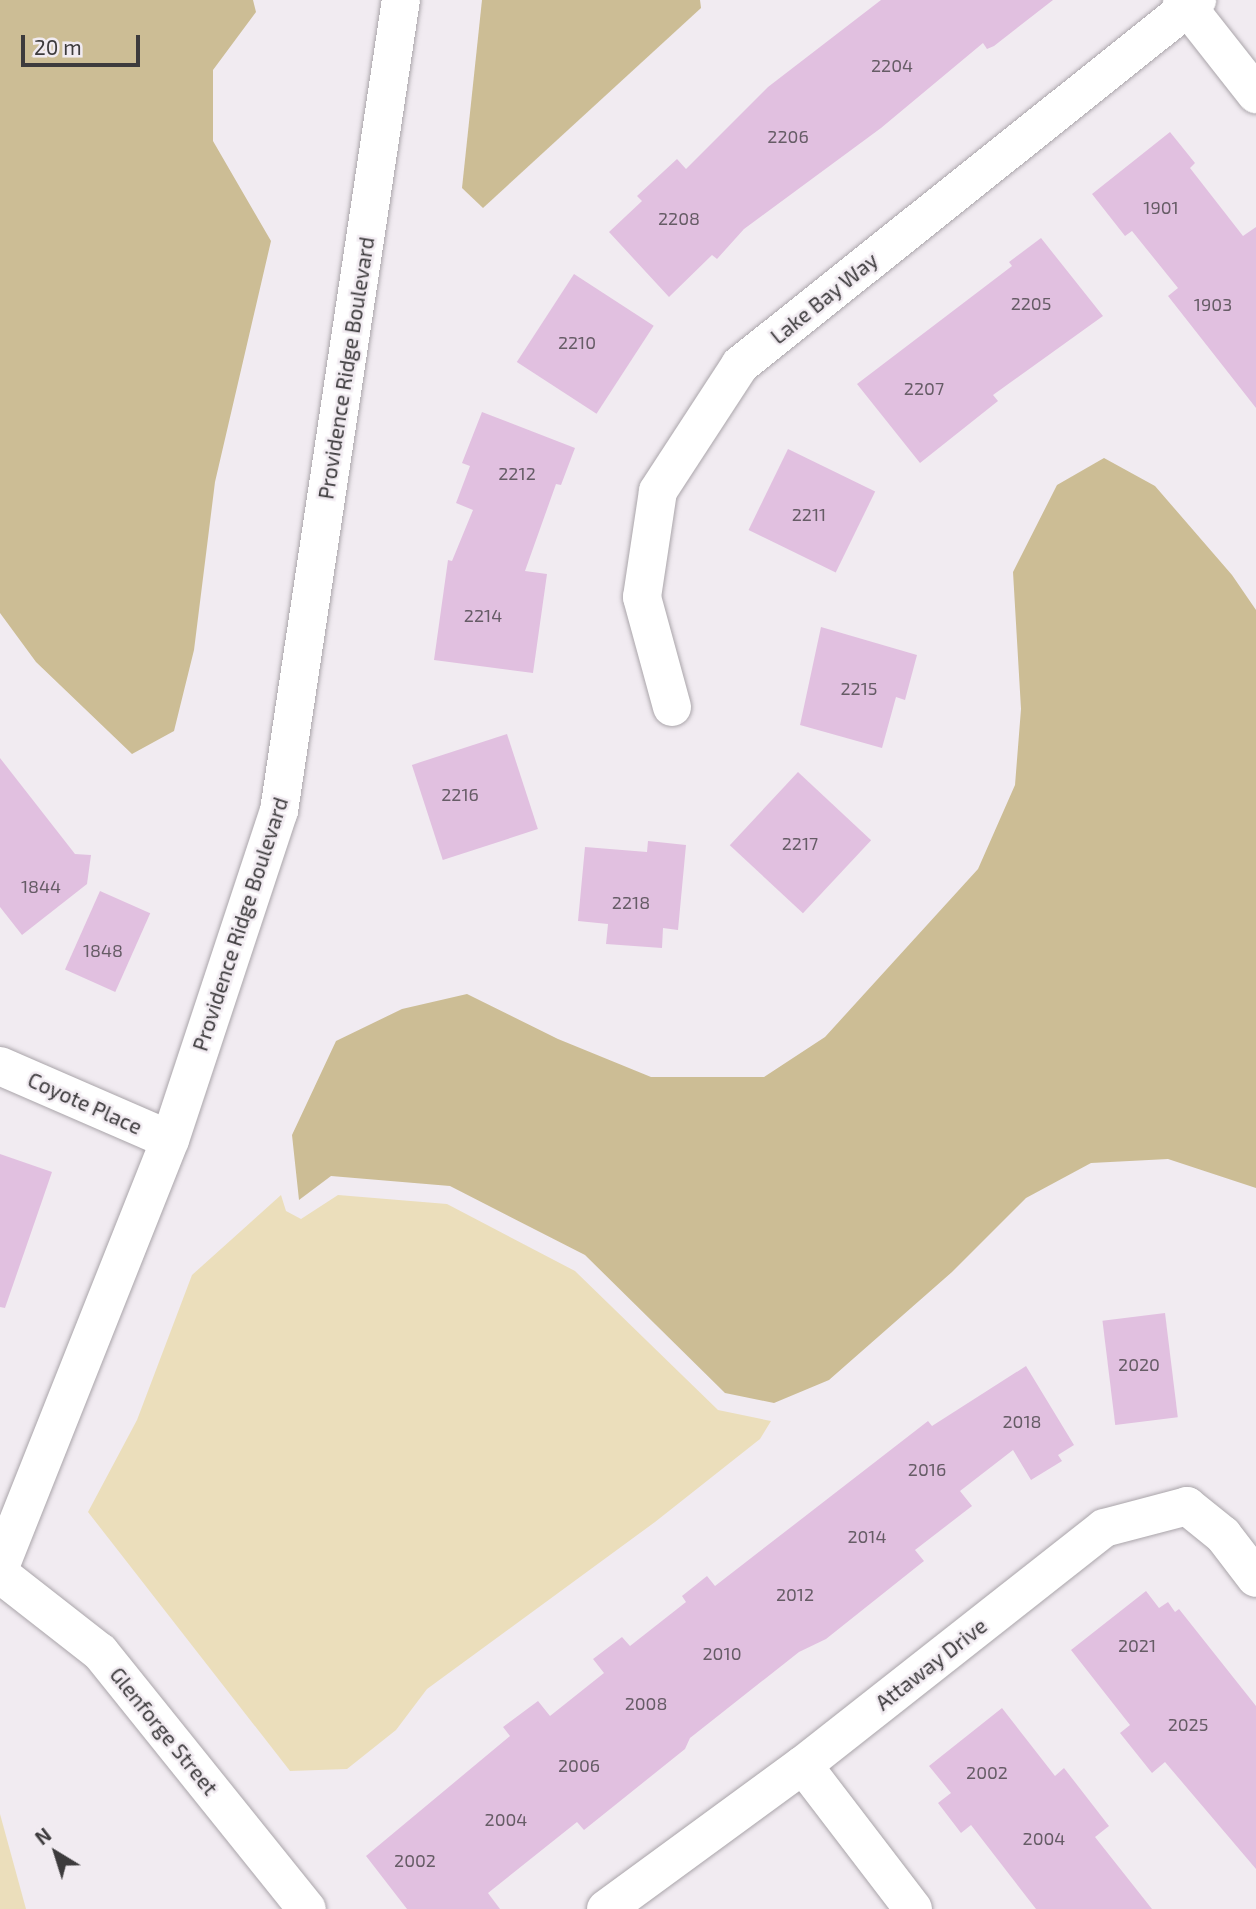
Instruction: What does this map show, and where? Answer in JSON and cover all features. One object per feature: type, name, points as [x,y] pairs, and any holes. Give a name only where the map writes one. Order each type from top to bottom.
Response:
[{"type":"street","name":"Providence Ridge Boulevard","points":[[0,1567],[170,1140],[279,811],[401,0]]},
{"type":"street","points":[[1189,3],[1256,94]]},
{"type":"street","name":"Lake Bay Way","points":[[672,707],[642,597],[658,491],[740,365],[1189,3]]},
{"type":"street","name":"Coyote Place","points":[[0,1066],[170,1140]]},
{"type":"street","name":"Attaway Drive","points":[[606,1909],[803,1765],[1104,1528],[1187,1506],[1223,1535],[1256,1578]]},
{"type":"street","name":"Glenforge Street","points":[[0,1574],[100,1652],[307,1909]]},
{"type":"street","points":[[803,1765],[913,1909]]},
{"type":"shaded area","points":[[0,0],[253,0],[256,12],[213,70],[213,141],[271,241],[215,482],[194,650],[174,731],[132,754],[36,662],[0,613]]},
{"type":"shaded area","points":[[482,0],[700,0],[701,8],[483,208],[462,188]]},
{"type":"shaded area","points":[[1104,458],[1155,486],[1232,575],[1256,610],[1256,1188],[1168,1159],[1091,1163],[1026,1198],[952,1272],[829,1380],[774,1403],[725,1393],[585,1255],[450,1186],[331,1176],[299,1200],[292,1135],[336,1041],[402,1009],[467,994],[558,1039],[651,1077],[764,1077],[825,1037],[978,869],[1015,785],[1021,709],[1013,572],[1057,485]]},
{"type":"shaded area","points":[[281,1195],[286,1211],[301,1219],[338,1195],[447,1204],[575,1271],[718,1410],[771,1421],[760,1439],[655,1522],[427,1689],[396,1730],[347,1769],[290,1771],[88,1512],[137,1420],[192,1275]]},
{"type":"shaded area","points":[[0,1814],[26,1909],[0,1909]]},
{"type":"building","points":[[881,0],[1053,0],[994,46],[987,49],[983,43],[881,128],[744,229],[717,259],[712,255],[669,297],[609,232],[642,201],[637,196],[677,159],[686,169],[768,87]]},
{"type":"building","points":[[1170,132],[1195,163],[1190,168],[1243,236],[1256,227],[1256,408],[1168,296],[1178,288],[1132,231],[1125,236],[1092,194]]},
{"type":"building","points":[[1041,238],[1103,316],[993,395],[998,401],[920,463],[857,384],[1012,266],[1009,262]]},
{"type":"building","points":[[574,274],[654,326],[596,414],[517,362]]},
{"type":"building","points":[[482,412],[575,448],[561,485],[556,484],[525,571],[547,574],[533,673],[434,660],[448,560],[452,561],[473,510],[456,503],[470,466],[462,463]]},
{"type":"building","points":[[788,449],[875,492],[836,572],[749,530]]},
{"type":"building","points":[[821,627],[917,655],[905,700],[896,697],[882,748],[800,725]]},
{"type":"building","points":[[507,734],[538,829],[443,860],[412,765]]},
{"type":"building","points":[[0,758],[75,854],[91,855],[87,884],[22,935],[0,907]]},
{"type":"building","points":[[798,772],[871,840],[803,913],[730,845]]},
{"type":"building","points":[[648,841],[686,845],[678,930],[663,928],[662,948],[606,944],[608,924],[578,921],[585,847],[647,852]]},
{"type":"building","points":[[100,891],[150,913],[115,992],[65,970]]},
{"type":"building","points":[[0,1154],[52,1172],[5,1308],[0,1307]]},
{"type":"building","points":[[1165,1313],[1178,1417],[1115,1425],[1102,1321]]},
{"type":"building","points":[[1026,1366],[1074,1445],[1058,1455],[1062,1461],[1031,1480],[1013,1450],[960,1491],[972,1506],[915,1550],[924,1561],[826,1639],[799,1652],[690,1738],[685,1749],[584,1830],[577,1822],[488,1893],[500,1909],[407,1909],[366,1856],[510,1736],[503,1727],[538,1701],[550,1716],[604,1673],[593,1659],[622,1637],[630,1646],[686,1602],[682,1596],[707,1576],[715,1586],[928,1421],[932,1426]]},
{"type":"building","points":[[1146,1591],[1159,1608],[1168,1602],[1175,1612],[1179,1609],[1256,1706],[1256,1869],[1165,1762],[1152,1773],[1120,1733],[1130,1725],[1071,1650]]},
{"type":"building","points":[[1002,1708],[1055,1776],[1064,1768],[1109,1826],[1095,1837],[1152,1909],[1036,1909],[971,1825],[961,1833],[938,1803],[951,1793],[929,1766]]}]
